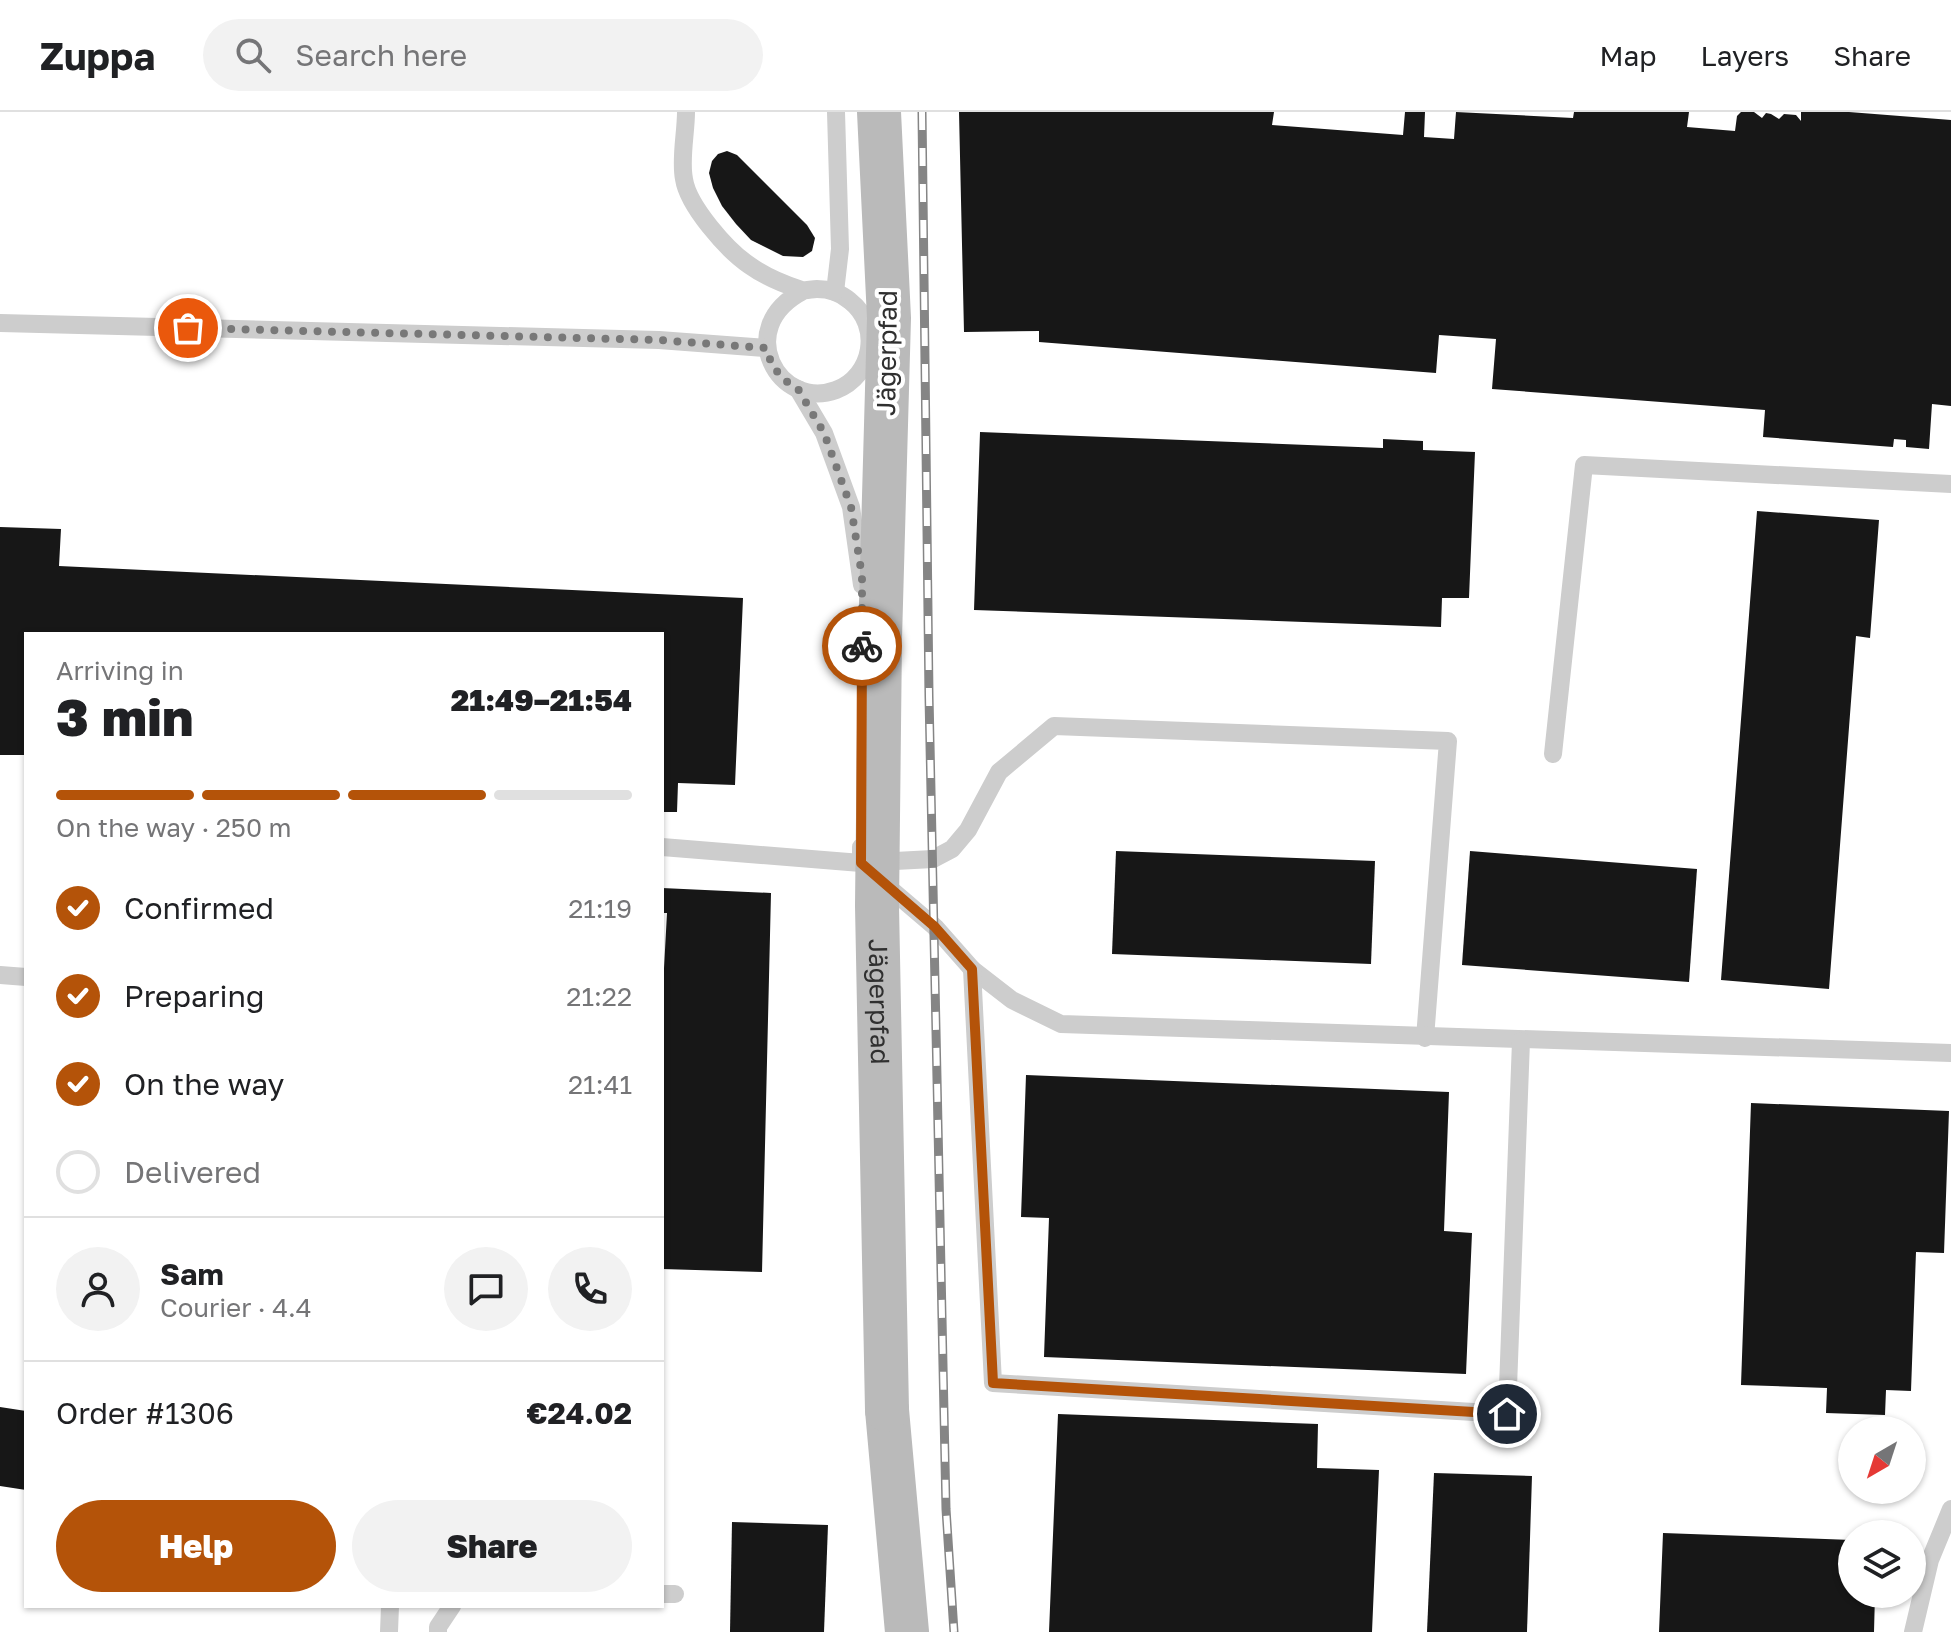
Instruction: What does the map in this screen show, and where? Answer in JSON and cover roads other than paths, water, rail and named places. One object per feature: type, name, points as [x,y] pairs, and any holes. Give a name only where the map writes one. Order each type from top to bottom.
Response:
[{"type":"main road","name":"Jägerpfad","points":[[879,112],[889,318],[880,639],[877,906],[887,1410],[880,1579],[881,1632]]},
{"type":"main road","name":"Jägerpfad","points":[[887,1410],[907,1632]]},
{"type":"lane","points":[[686,112],[684,180],[703,220],[749,265],[803,291]]},
{"type":"lane","points":[[835,292],[840,249],[836,112]]},
{"type":"lane","points":[[819,289],[835,292],[861,311],[868,326],[868,358],[860,373],[848,384],[833,391],[816,393],[798,389],[783,379],[772,365],[766,348],[767,329],[774,313],[786,300],[803,291],[819,289]]},
{"type":"lane","points":[[0,323],[659,340],[766,348]]},
{"type":"lane","points":[[798,389],[824,433],[851,507],[862,576],[861,863],[935,927],[972,969],[1012,1000],[1061,1024],[1951,1053]]},
{"type":"lane","points":[[1553,754],[1584,465],[1951,484]]},
{"type":"lane","points":[[664,847],[861,863],[933,859],[952,849],[968,830],[999,772],[1054,726],[1448,741],[1425,1038]]},
{"type":"lane","points":[[972,969],[993,1383],[1507,1414],[1521,1041]]},
{"type":"lane","points":[[0,975],[24,977]]},
{"type":"lane","points":[[1913,1632],[1930,1560],[1951,1509]]},
{"type":"lane","points":[[389,1632],[390,1608]]},
{"type":"lane","points":[[438,1632],[451,1608]]},
{"type":"railway","points":[[922,112],[929,696],[946,1509],[954,1632]]}]
